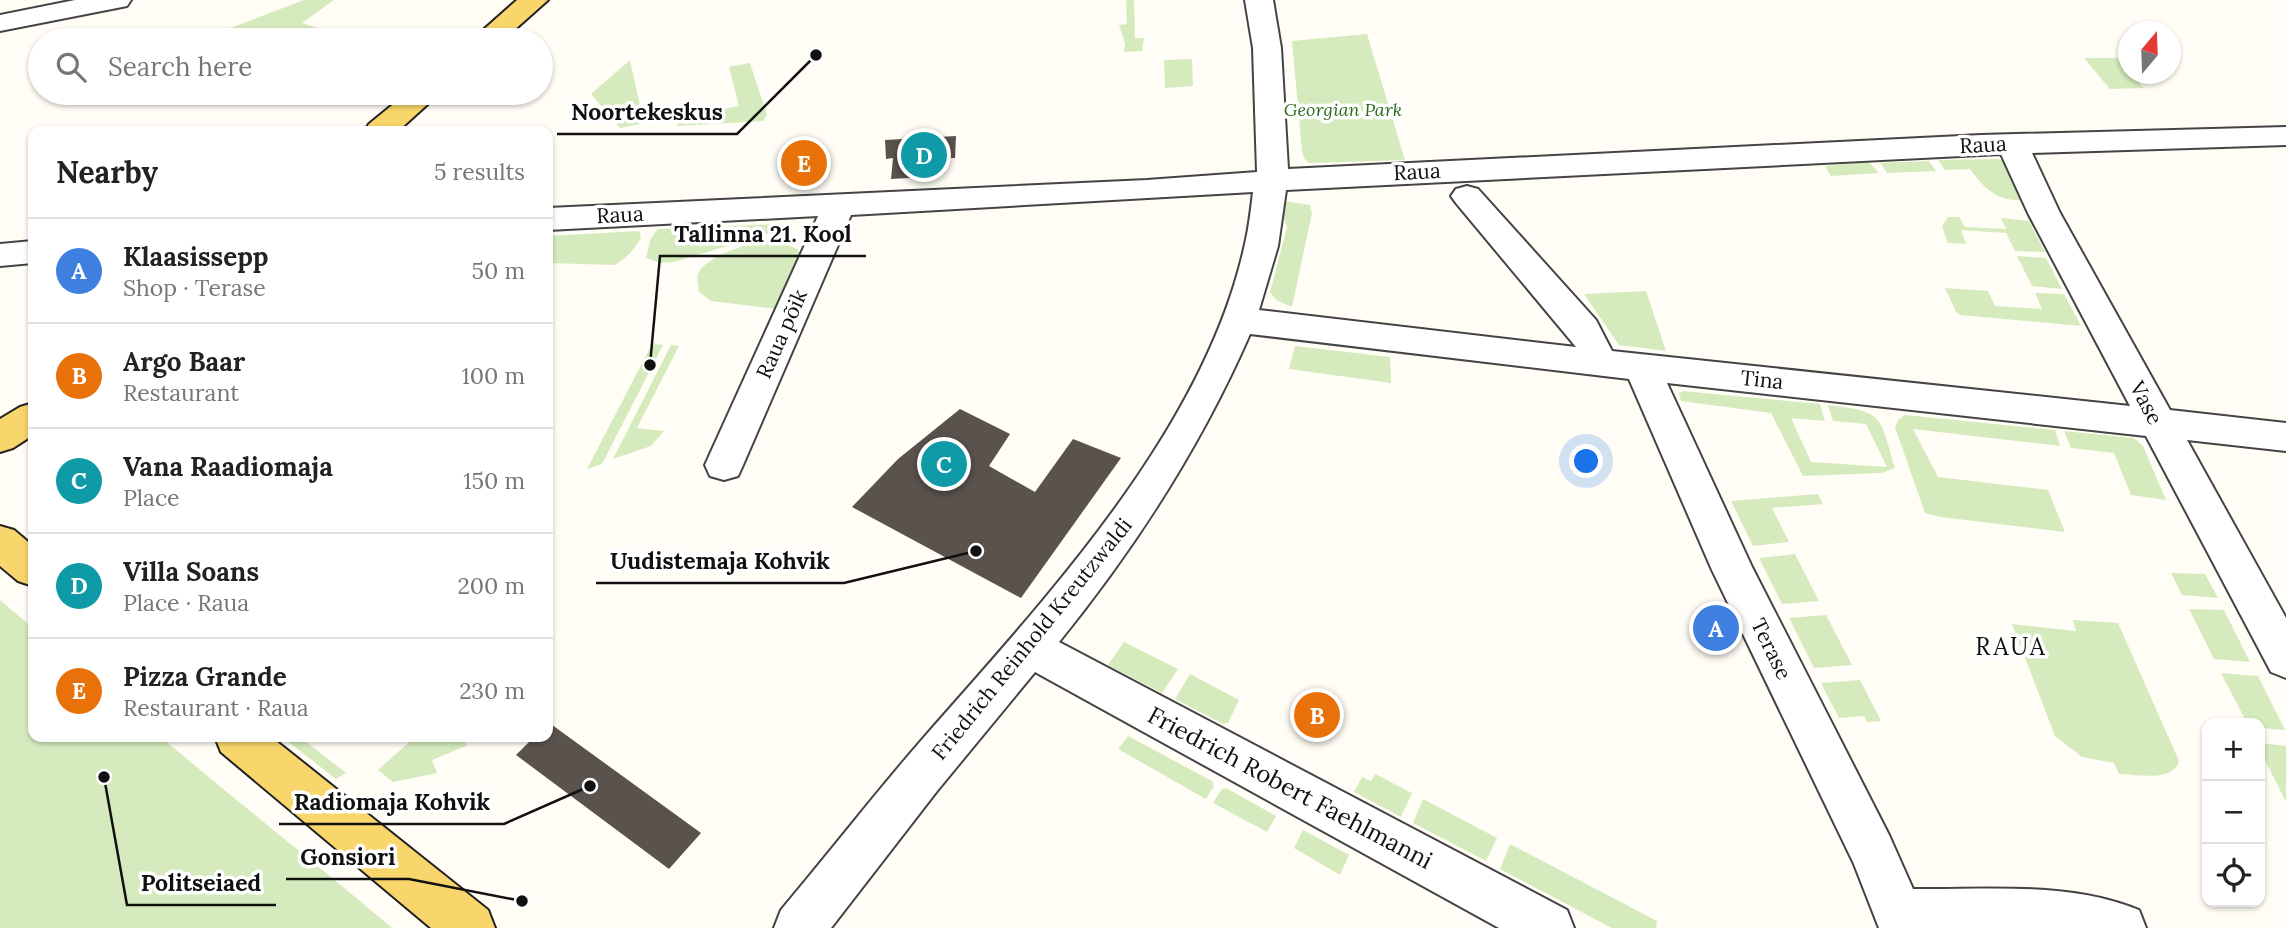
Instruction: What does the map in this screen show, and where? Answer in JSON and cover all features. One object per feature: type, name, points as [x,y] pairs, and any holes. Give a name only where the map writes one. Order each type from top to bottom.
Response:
[{"type":"main road","points":[[500,28],[534,0]]},
{"type":"main road","points":[[529,28],[561,0]]},
{"type":"main road","points":[[386,126],[411,105]]},
{"type":"main road","points":[[416,126],[440,105]]},
{"type":"main road","points":[[0,411],[28,393]]},
{"type":"main road","points":[[0,438],[28,420]]},
{"type":"main road","points":[[0,542],[28,565]]},
{"type":"main road","points":[[243,742],[470,928]]},
{"type":"street","points":[[0,23],[117,0]]},
{"type":"street","name":"Friedrich Reinhold Kreutzwaldi","points":[[799,928],[961,727],[1030,648],[1126,524],[1193,420],[1220,367],[1239,320],[1259,250],[1272,181],[1267,52],[1259,0]]},
{"type":"street","name":"Raua","points":[[553,219],[2012,144],[2286,136]]},
{"type":"street","name":"Vase","points":[[2012,144],[2044,213],[2286,659]]},
{"type":"street","points":[[1467,196],[1584,329],[1594,346],[1595,362]]},
{"type":"street","name":"Raua põik","points":[[724,465],[840,204]]},
{"type":"street","points":[[0,255],[28,252]]},
{"type":"street","name":"Tina","points":[[1239,320],[1368,337],[2286,437]]},
{"type":"street","name":"Terase","points":[[1642,367],[1733,570],[1872,851],[1902,921]]},
{"type":"street","name":"Friedrich Robert Faehlmanni","points":[[1030,648],[1549,928]]},
{"type":"street","points":[[1902,921],[2063,916],[2121,928]]},
{"type":"green space","points":[[304,0],[334,0],[302,23],[318,28],[230,28]]},
{"type":"green space","points":[[1126,0],[1134,0],[1135,38],[1144,38],[1142,51],[1124,52],[1125,44],[1119,25],[1127,24]]},
{"type":"green space","name":"Georgian Park","points":[[1367,34],[1405,160],[1309,163],[1302,151],[1292,41]]},
{"type":"green space","points":[[2084,58],[2117,58],[2118,84],[2140,84],[2144,88],[2110,89]]},
{"type":"green space","points":[[1192,59],[1193,86],[1165,88],[1164,60]]},
{"type":"green space","points":[[630,60],[643,120],[640,124],[620,128],[591,94]]},
{"type":"green space","points":[[750,63],[767,115],[763,121],[677,126],[675,110],[691,106],[699,114],[739,106],[729,67]]},
{"type":"green space","points":[[1998,159],[2008,162],[2024,200],[1999,196],[1981,183],[1970,169],[1945,170],[1938,160]]},
{"type":"green space","points":[[1929,161],[1936,171],[1887,173],[1880,163]]},
{"type":"green space","points":[[1869,162],[1879,173],[1831,176],[1825,166]]},
{"type":"green space","points":[[1284,201],[1310,205],[1312,213],[1292,307],[1276,300],[1270,292],[1287,227],[1283,216]]},
{"type":"green space","points":[[1948,217],[1959,217],[1965,227],[2006,229],[2001,218],[2029,221],[2045,252],[2015,251],[2006,233],[1961,230],[1966,244],[1948,243],[1942,226]]},
{"type":"green space","points":[[779,224],[776,230],[764,235],[674,262],[661,263],[646,258],[651,238],[658,229]]},
{"type":"green space","points":[[639,231],[641,238],[626,257],[614,265],[553,263],[553,236]]},
{"type":"green space","points":[[773,238],[797,249],[801,255],[777,309],[711,301],[699,292],[697,277],[708,262],[729,251]]},
{"type":"green space","points":[[2017,256],[2046,258],[2062,289],[2032,286]]},
{"type":"green space","points":[[1945,288],[1988,291],[1995,306],[2042,309],[2035,293],[2064,294],[2081,326],[1960,315]]},
{"type":"green space","points":[[1646,291],[1666,351],[1619,345],[1584,294]]},
{"type":"green space","points":[[652,344],[663,345],[602,464],[587,469]]},
{"type":"green space","points":[[671,345],[679,346],[637,428],[664,431],[651,446],[613,459]]},
{"type":"green space","points":[[1295,346],[1390,357],[1391,383],[1289,369]]},
{"type":"green space","points":[[1683,391],[1820,404],[1825,421],[1791,418],[1811,462],[1887,467],[1866,424],[1833,421],[1828,405],[1860,410],[1877,419],[1882,427],[1895,468],[1881,473],[1803,476],[1771,413],[1681,401],[1679,393]]},
{"type":"green space","points":[[1905,415],[2055,430],[2060,446],[1913,429],[1938,477],[2048,490],[2065,532],[1925,513],[1895,427],[1898,420]]},
{"type":"green space","points":[[2064,431],[2134,438],[2143,446],[2166,500],[2131,495],[2114,453],[2071,448]]},
{"type":"green space","points":[[1818,494],[1823,504],[1772,508],[1789,542],[1753,546],[1731,501]]},
{"type":"green space","points":[[1795,554],[1819,601],[1782,604],[1759,558]]},
{"type":"green space","points":[[2171,573],[2205,574],[2218,598],[2182,595]]},
{"type":"green space","points":[[0,600],[28,624],[28,742],[167,742],[392,928],[0,928]]},
{"type":"green space","points":[[2189,609],[2224,610],[2250,662],[2214,659]]},
{"type":"green space","points":[[1826,615],[1852,665],[1814,668],[1789,618]]},
{"type":"green space","points":[[2073,620],[2118,623],[2179,761],[2170,772],[2154,776],[2119,774],[2114,763],[2082,757],[2055,736],[2012,624],[2076,631]]},
{"type":"green space","points":[[1124,642],[1178,669],[1162,693],[1108,665]]},
{"type":"green space","points":[[2221,673],[2258,676],[2285,730],[2265,728],[2265,718],[2244,718]]},
{"type":"green space","points":[[1190,674],[1239,700],[1228,723],[1223,724],[1175,699]]},
{"type":"green space","points":[[1860,680],[1881,721],[1867,722],[1864,716],[1839,718],[1821,683]]},
{"type":"green space","points":[[1128,736],[1212,781],[1214,786],[1206,799],[1118,749]]},
{"type":"green space","points":[[288,742],[306,742],[346,773],[336,779]]},
{"type":"green space","points":[[409,742],[464,742],[468,745],[432,760],[437,773],[393,782],[378,770]]},
{"type":"green space","points":[[2265,744],[2286,746],[2286,802],[2265,760]]},
{"type":"green space","points":[[1375,774],[1412,793],[1401,817],[1354,792],[1362,777],[1371,781]]},
{"type":"green space","points":[[1226,788],[1276,816],[1267,832],[1213,803],[1221,790]]},
{"type":"green space","points":[[1423,799],[1497,838],[1486,861],[1413,823]]},
{"type":"green space","points":[[1303,830],[1349,855],[1340,875],[1294,848]]},
{"type":"green space","points":[[1510,844],[1657,921],[1656,928],[1612,928],[1500,869]]},
{"type":"building","points":[[956,136],[955,158],[943,158],[941,176],[891,179],[893,158],[886,159],[885,140]]},
{"type":"building","points":[[960,409],[1010,434],[989,466],[1035,492],[1073,439],[1121,458],[1021,598],[852,507],[898,459]]},
{"type":"building","points":[[553,726],[701,833],[669,869],[516,755],[529,742],[553,742]]},
{"type":"place","name":"Noortekeskus","points":[[816,55]]},
{"type":"place","name":"Villa Soans","points":[[924,155]]},
{"type":"place","name":"Pizza Grande","points":[[804,163]]},
{"type":"place","name":"Tallinna 21. Kool","points":[[650,365]]},
{"type":"place","name":"Vana Raadiomaja","points":[[944,464]]},
{"type":"place","name":"Uudistemaja Kohvik","points":[[976,551]]},
{"type":"place","name":"Klaasissepp","points":[[1716,628]]},
{"type":"place","name":"Argo Baar","points":[[1317,715]]},
{"type":"place","name":"Politseiaed","points":[[104,777]]},
{"type":"place","name":"Radiomaja Kohvik","points":[[590,786]]},
{"type":"place","name":"Gonsiori","points":[[522,901]]},
{"type":"district","name":"RAUA","points":[[2011,647]]}]
